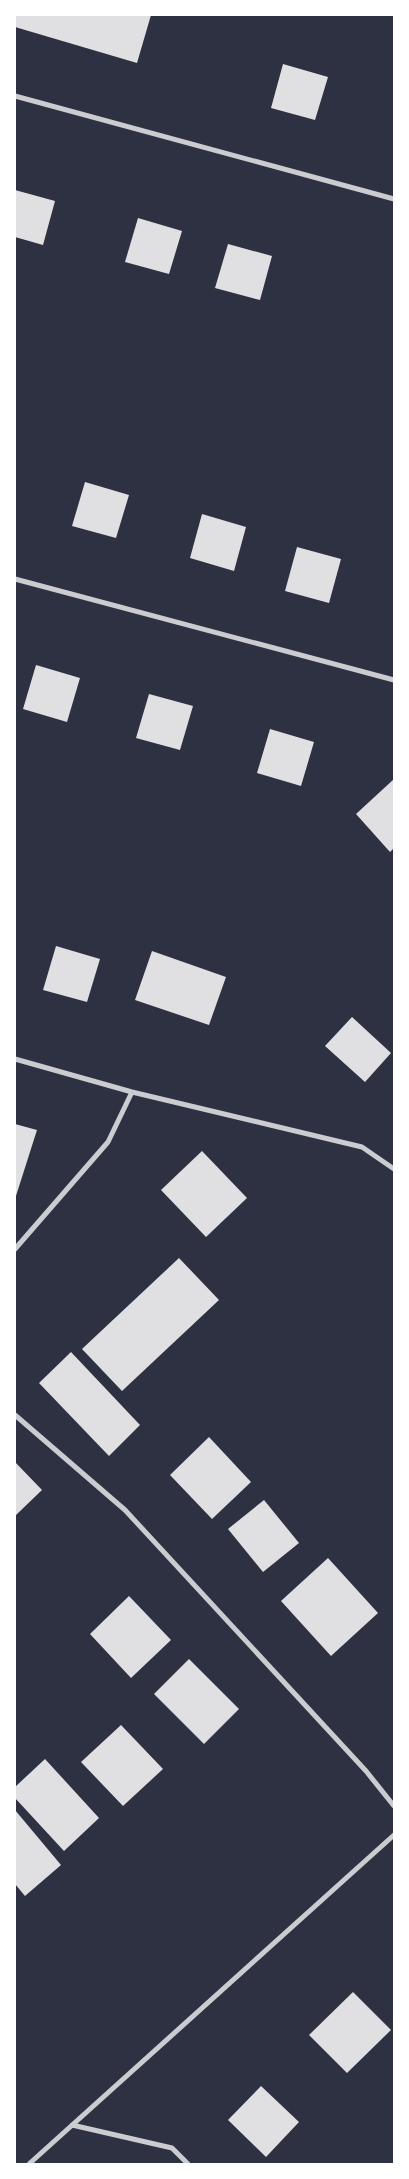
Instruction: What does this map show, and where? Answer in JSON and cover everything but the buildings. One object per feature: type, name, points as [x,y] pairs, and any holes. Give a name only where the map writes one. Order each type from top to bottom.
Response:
[{"type":"street","points":[[15,96],[394,199]]},
{"type":"street","points":[[15,579],[394,680]]},
{"type":"street","points":[[15,1059],[132,1092],[362,1147],[394,1169]]},
{"type":"street","points":[[15,1249],[108,1142],[132,1092]]},
{"type":"street","points":[[15,1416],[125,1510],[366,1771],[394,1806]]},
{"type":"street","points":[[29,2164],[394,1834]]},
{"type":"street","points":[[72,2125],[172,2148],[188,2164]]}]
